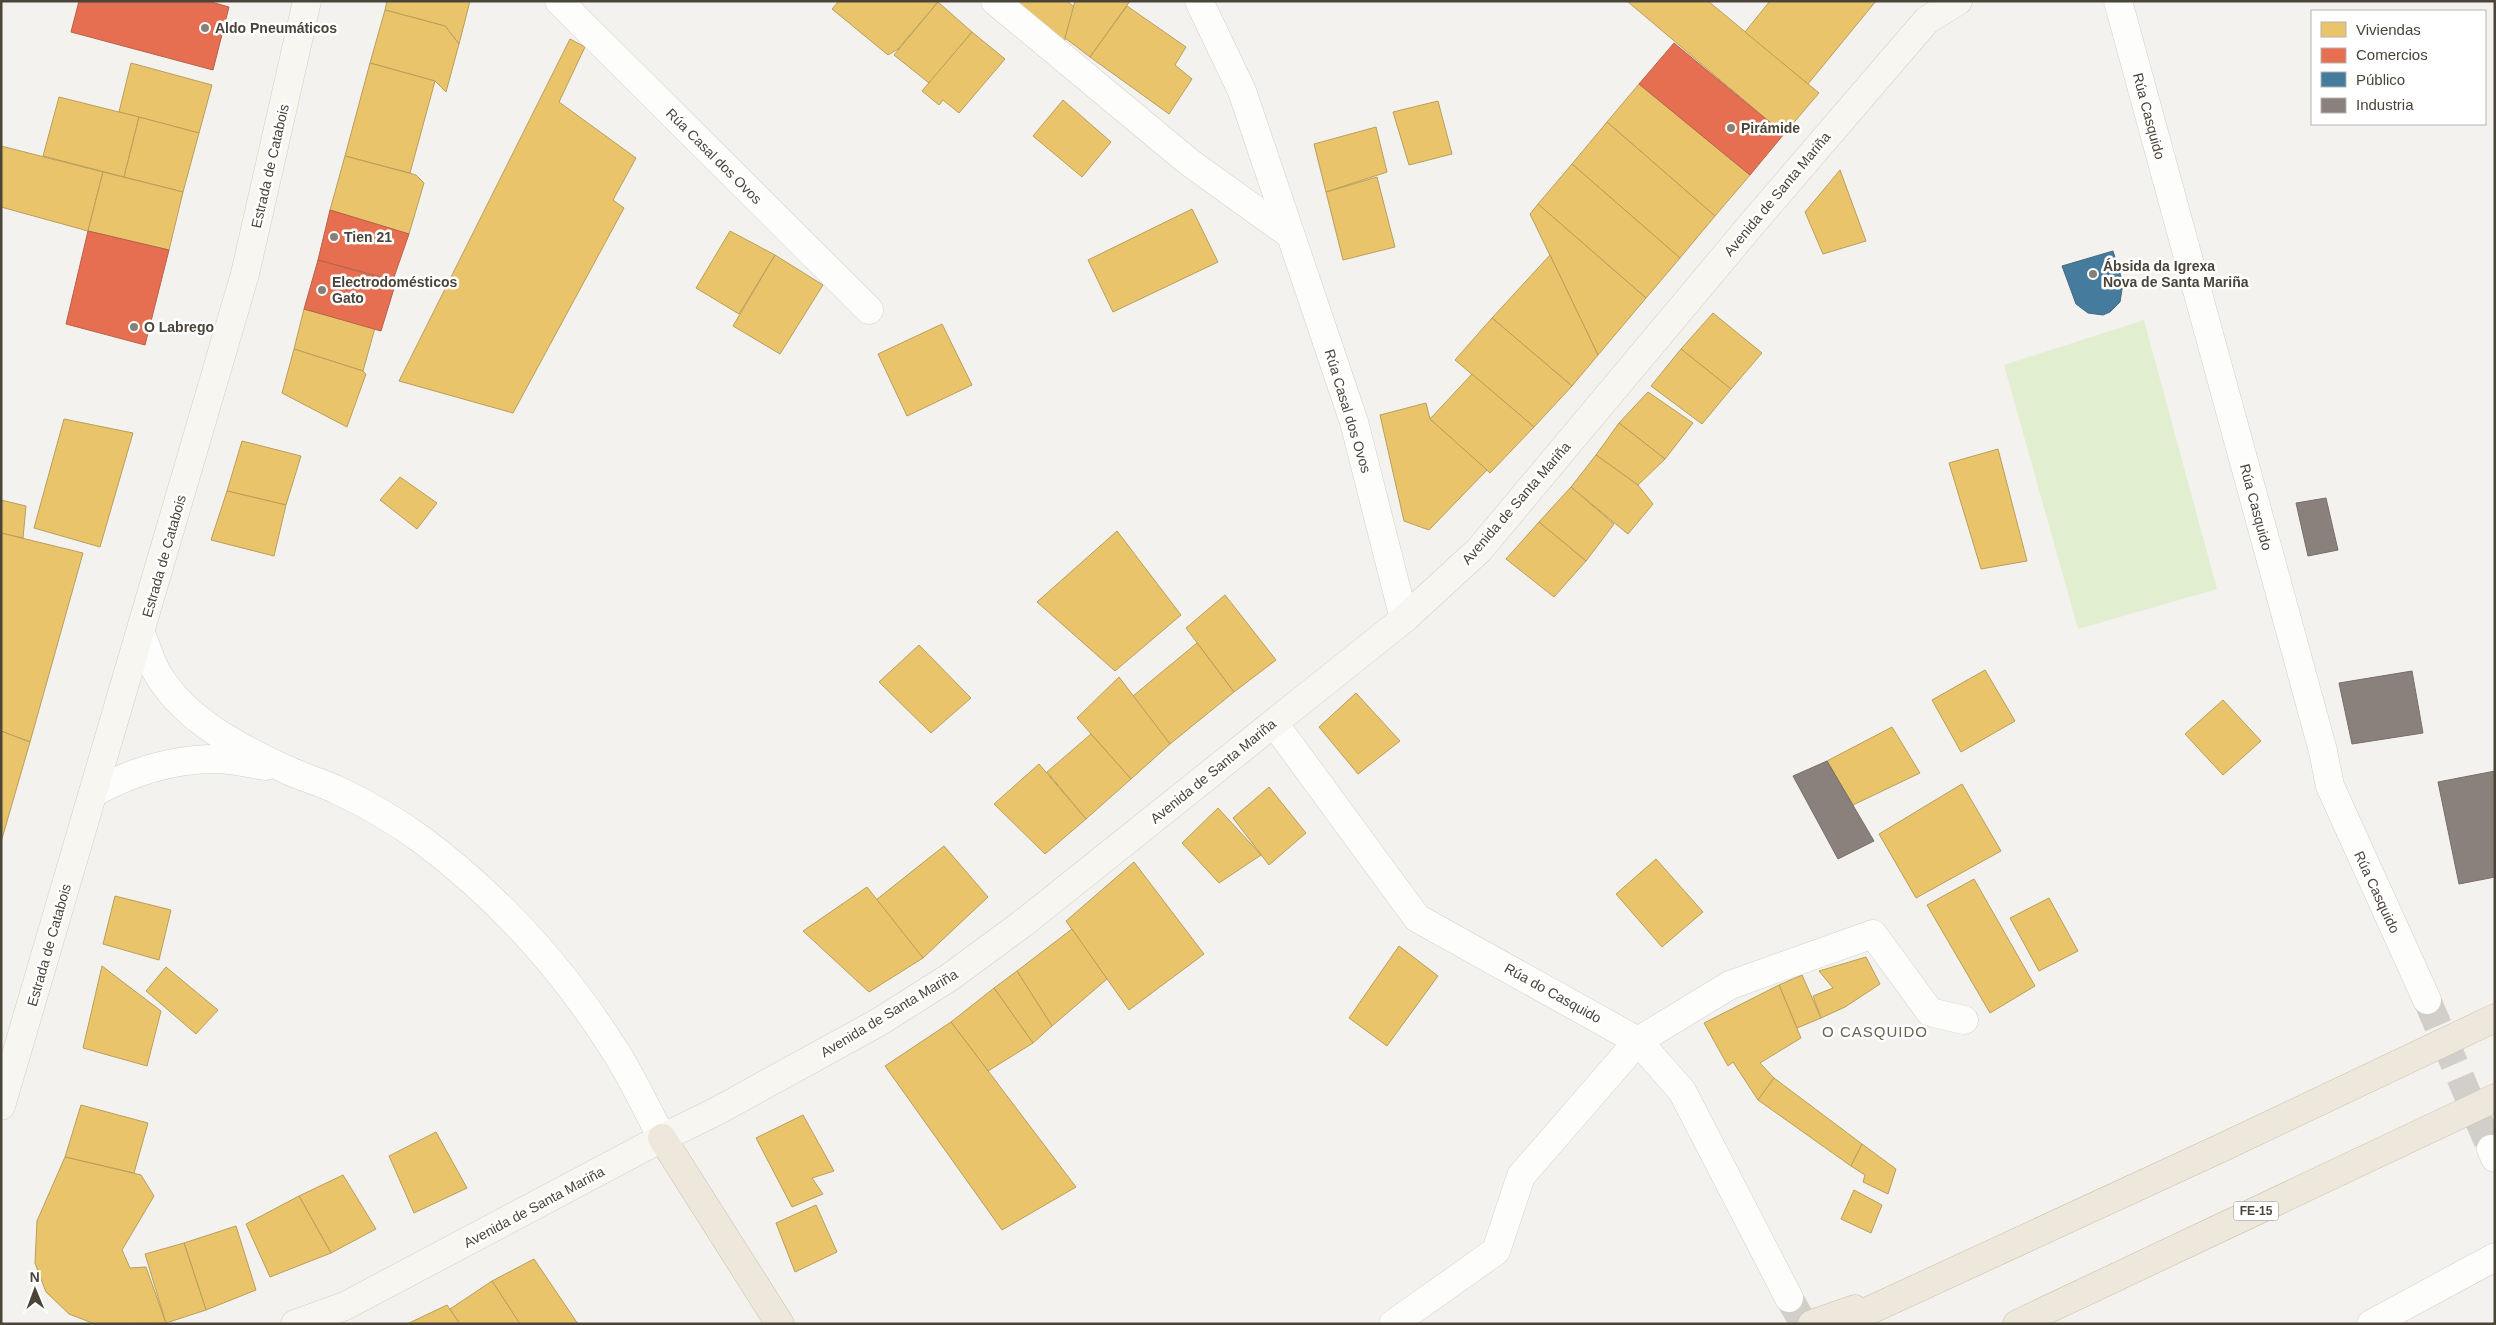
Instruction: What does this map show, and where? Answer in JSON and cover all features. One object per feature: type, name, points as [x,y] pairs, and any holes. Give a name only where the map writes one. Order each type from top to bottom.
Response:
[{"type":"highway","points":[[1840,1324],[2219,1149],[2495,1018]]},
{"type":"highway","name":"FE-15","points":[[2017,1324],[2495,1098]]},
{"type":"highway","points":[[662,1138],[780,1324]]},
{"type":"highway","points":[[1812,1324],[1922,1285]]},
{"type":"street","name":"Estrada de Catabois","points":[[1,1106],[141,634],[245,274],[307,1]]},
{"type":"street","name":"Rúa Casal dos Ovos","points":[[559,1],[869,310]]},
{"type":"street","points":[[995,1],[1189,162],[1289,234]]},
{"type":"street","name":"Rúa Casal dos Ovos","points":[[1199,1],[1242,91],[1354,422],[1404,619]]},
{"type":"street","name":"Avenida de Santa Mariña","points":[[295,1324],[342,1315],[662,1138],[717,1111],[878,1022],[950,978],[1022,924],[1404,619],[1479,550],[1751,225],[1927,20],[1958,1]]},
{"type":"street","name":"Rúa Casquido","points":[[2118,1],[2323,751],[2330,786],[2345,824],[2427,1000]]},
{"type":"street","points":[[141,634],[158,675],[178,702],[203,724],[285,769],[336,790],[377,810],[421,839],[477,883],[538,945],[582,1003],[618,1055],[662,1138]]},
{"type":"street","name":"Rúa do Casquido","points":[[1274,723],[1417,918],[1638,1041],[1682,1091],[1789,1298]]},
{"type":"street","points":[[93,793],[122,778],[161,764],[220,759],[285,769]]},
{"type":"street","points":[[1393,1324],[1496,1251],[1521,1176],[1638,1041],[1730,985],[1873,934],[1930,1012],[1964,1020]]},
{"type":"street","points":[[2371,1324],[2495,1257]]},
{"type":"green space","points":[[2144,320],[2217,589],[2078,629],[2004,365]]},
{"type":"building: Viviendas","points":[[387,1],[470,1],[459,44],[445,26],[385,10]]},
{"type":"building: Viviendas","points":[[839,1],[938,2],[898,49],[888,55],[832,9]]},
{"type":"building: Viviendas","points":[[1007,1],[1067,1],[1074,7],[1063,47]]},
{"type":"building: Viviendas","points":[[1075,1],[1130,1],[1090,57],[1065,38]]},
{"type":"building: Viviendas","points":[[1627,1],[1708,1],[1819,93],[1784,134]]},
{"type":"building: Viviendas","points":[[1770,1],[1876,1],[1808,84],[1745,32]]},
{"type":"building: Viviendas","points":[[938,2],[972,32],[929,83],[894,55]]},
{"type":"building: Viviendas","points":[[1127,6],[1186,47],[1175,65],[1192,79],[1169,114],[1090,57]]},
{"type":"building: Viviendas","points":[[385,10],[445,26],[459,44],[446,92],[435,81],[370,63]]},
{"type":"building: Viviendas","points":[[972,32],[1005,59],[959,113],[943,100],[939,105],[922,91]]},
{"type":"building: Viviendas","points":[[570,39],[585,47],[559,102],[636,158],[613,200],[624,208],[513,413],[399,381]]},
{"type":"building: Viviendas","points":[[131,63],[212,85],[199,133],[119,112]]},
{"type":"building: Viviendas","points":[[370,63],[435,81],[410,173],[345,156]]},
{"type":"building: Viviendas","points":[[1639,84],[1750,175],[1715,216],[1607,122]]},
{"type":"building: Viviendas","points":[[59,97],[139,117],[124,177],[43,156]]},
{"type":"building: Viviendas","points":[[1063,100],[1111,142],[1082,177],[1033,136]]},
{"type":"building: Viviendas","points":[[1438,101],[1452,154],[1409,165],[1393,112]]},
{"type":"building: Viviendas","points":[[139,117],[199,133],[183,192],[124,177]]},
{"type":"building: Viviendas","points":[[1607,122],[1715,216],[1680,258],[1572,164]]},
{"type":"building: Viviendas","points":[[1376,127],[1387,172],[1326,192],[1314,144]]},
{"type":"building: Viviendas","points":[[1,146],[103,172],[88,231],[1,207]]},
{"type":"building: Viviendas","points":[[345,156],[416,175],[424,183],[409,234],[330,210]]},
{"type":"building: Viviendas","points":[[1572,164],[1680,258],[1646,298],[1538,204]]},
{"type":"building: Viviendas","points":[[1840,170],[1866,241],[1823,254],[1805,212]]},
{"type":"building: Viviendas","points":[[103,172],[183,192],[169,250],[88,231]]},
{"type":"building: Viviendas","points":[[1377,177],[1395,247],[1343,260],[1326,192]]},
{"type":"building: Viviendas","points":[[1538,204],[1646,298],[1598,355],[1530,214]]},
{"type":"building: Viviendas","points":[[1192,209],[1218,262],[1113,312],[1088,260]]},
{"type":"building: Viviendas","points":[[730,231],[775,255],[739,314],[696,288]]},
{"type":"building: Viviendas","points":[[775,255],[823,285],[780,354],[733,326]]},
{"type":"building: Viviendas","points":[[1550,255],[1598,355],[1572,386],[1492,318]]},
{"type":"building: Viviendas","points":[[304,309],[375,328],[363,371],[294,349]]},
{"type":"building: Viviendas","points":[[1713,313],[1762,353],[1731,389],[1681,349]]},
{"type":"building: Viviendas","points":[[1492,318],[1572,386],[1534,427],[1455,360]]},
{"type":"building: Viviendas","points":[[942,324],[972,385],[907,416],[878,354]]},
{"type":"building: Viviendas","points":[[294,349],[363,371],[366,374],[347,427],[282,393]]},
{"type":"building: Viviendas","points":[[1681,349],[1731,389],[1702,424],[1651,386]]},
{"type":"building: Viviendas","points":[[1472,374],[1534,427],[1490,473],[1430,419]]},
{"type":"building: Viviendas","points":[[1648,392],[1693,423],[1665,459],[1619,423]]},
{"type":"building: Viviendas","points":[[1426,403],[1430,419],[1487,470],[1429,530],[1404,521],[1380,415]]},
{"type":"building: Viviendas","points":[[64,419],[133,433],[100,547],[34,528]]},
{"type":"building: Viviendas","points":[[1619,423],[1665,459],[1638,485],[1596,455]]},
{"type":"building: Viviendas","points":[[242,441],[301,456],[286,505],[227,491]]},
{"type":"building: Viviendas","points":[[1998,449],[2027,561],[1981,569],[1949,463]]},
{"type":"building: Viviendas","points":[[1596,455],[1638,485],[1653,504],[1628,534],[1571,487]]},
{"type":"building: Viviendas","points":[[400,477],[437,503],[417,529],[380,500]]},
{"type":"building: Viviendas","points":[[1571,487],[1614,524],[1586,561],[1539,522]]},
{"type":"building: Viviendas","points":[[227,491],[286,505],[274,556],[211,540]]},
{"type":"building: Viviendas","points":[[1,500],[26,506],[23,538],[1,533]]},
{"type":"building: Viviendas","points":[[1539,522],[1586,561],[1554,597],[1506,559]]},
{"type":"building: Viviendas","points":[[1117,531],[1181,615],[1115,671],[1037,602]]},
{"type":"building: Viviendas","points":[[1,533],[83,553],[30,742],[1,731]]},
{"type":"building: Viviendas","points":[[1225,595],[1276,660],[1234,692],[1186,628]]},
{"type":"building: Viviendas","points":[[1197,643],[1234,692],[1170,744],[1133,696]]},
{"type":"building: Viviendas","points":[[919,645],[971,698],[931,733],[879,682]]},
{"type":"building: Viviendas","points":[[1985,670],[2015,721],[1961,752],[1932,700]]},
{"type":"building: Viviendas","points":[[1119,677],[1170,744],[1131,779],[1077,718]]},
{"type":"building: Viviendas","points":[[1356,693],[1400,741],[1358,774],[1319,727]]},
{"type":"building: Viviendas","points":[[2223,700],[2261,741],[2223,775],[2185,734]]},
{"type":"building: Viviendas","points":[[1892,727],[1920,773],[1853,805],[1827,761]]},
{"type":"building: Viviendas","points":[[1,731],[30,742],[1,842]]},
{"type":"building: Viviendas","points":[[1091,734],[1131,779],[1086,819],[1047,772]]},
{"type":"building: Viviendas","points":[[1039,764],[1086,819],[1045,854],[994,804]]},
{"type":"building: Viviendas","points":[[1962,784],[2001,851],[1916,898],[1879,834]]},
{"type":"building: Viviendas","points":[[1269,787],[1306,833],[1269,865],[1233,818]]},
{"type":"building: Viviendas","points":[[1218,808],[1261,855],[1219,883],[1182,843]]},
{"type":"building: Viviendas","points":[[944,846],[988,897],[923,958],[876,900]]},
{"type":"building: Viviendas","points":[[1656,859],[1703,912],[1662,947],[1616,894]]},
{"type":"building: Viviendas","points":[[1134,862],[1204,954],[1129,1010],[1066,921]]},
{"type":"building: Viviendas","points":[[1974,879],[2035,986],[1990,1013],[1927,905]]},
{"type":"building: Viviendas","points":[[867,887],[923,958],[869,992],[803,931]]},
{"type":"building: Viviendas","points":[[115,896],[171,910],[159,960],[103,944]]},
{"type":"building: Viviendas","points":[[2049,898],[2078,951],[2039,971],[2010,918]]},
{"type":"building: Viviendas","points":[[1072,929],[1107,979],[1052,1026],[1017,971]]},
{"type":"building: Viviendas","points":[[1399,946],[1438,976],[1387,1046],[1349,1018]]},
{"type":"building: Viviendas","points":[[1866,957],[1880,984],[1845,1007],[1821,1018],[1813,996],[1833,988],[1819,971]]},
{"type":"building: Viviendas","points":[[102,966],[161,1011],[147,1066],[83,1048]]},
{"type":"building: Viviendas","points":[[166,967],[218,1010],[196,1034],[146,991]]},
{"type":"building: Viviendas","points":[[1017,971],[1052,1026],[1033,1043],[994,988]]},
{"type":"building: Viviendas","points":[[1802,975],[1821,1018],[1797,1028],[1779,985]]},
{"type":"building: Viviendas","points":[[1779,985],[1801,1038],[1760,1063],[1774,1078],[1758,1100],[1733,1062],[1728,1066],[1704,1023]]},
{"type":"building: Viviendas","points":[[994,988],[1033,1043],[988,1071],[951,1022]]},
{"type":"building: Viviendas","points":[[951,1022],[1076,1187],[1002,1230],[885,1066]]},
{"type":"building: Viviendas","points":[[1774,1078],[1862,1144],[1851,1166],[1758,1100]]},
{"type":"building: Viviendas","points":[[81,1105],[148,1123],[134,1173],[65,1157]]},
{"type":"building: Viviendas","points":[[803,1115],[834,1171],[812,1178],[823,1194],[792,1207],[756,1138]]},
{"type":"building: Viviendas","points":[[436,1132],[467,1188],[414,1213],[389,1156]]},
{"type":"building: Viviendas","points":[[1862,1144],[1896,1169],[1888,1194],[1863,1182],[1865,1175],[1851,1166]]},
{"type":"building: Viviendas","points":[[65,1157],[141,1175],[154,1196],[122,1250],[130,1268],[146,1267],[166,1323],[95,1324],[69,1314],[46,1292],[35,1263],[37,1221]]},
{"type":"building: Viviendas","points":[[343,1175],[376,1229],[331,1253],[299,1196]]},
{"type":"building: Viviendas","points":[[1854,1190],[1882,1205],[1871,1233],[1841,1219]]},
{"type":"building: Viviendas","points":[[299,1196],[331,1253],[270,1277],[246,1224]]},
{"type":"building: Viviendas","points":[[816,1205],[837,1252],[795,1272],[776,1223]]},
{"type":"building: Viviendas","points":[[236,1226],[256,1290],[206,1310],[184,1243]]},
{"type":"building: Viviendas","points":[[184,1243],[206,1310],[166,1323],[145,1254]]},
{"type":"building: Viviendas","points":[[534,1259],[578,1324],[520,1324],[492,1281]]},
{"type":"building: Viviendas","points":[[492,1281],[520,1324],[460,1324],[450,1309]]},
{"type":"building: Viviendas","points":[[447,1305],[460,1324],[407,1324]]},
{"type":"building: Comercios","points":[[79,1],[208,1],[229,7],[213,70],[71,32]]},
{"type":"building: Comercios","points":[[1674,43],[1784,134],[1750,175],[1639,84]]},
{"type":"building: Comercios","points":[[330,210],[409,234],[393,280],[318,260]]},
{"type":"building: Comercios","points":[[88,231],[169,250],[145,345],[66,324]]},
{"type":"building: Comercios","points":[[318,260],[396,282],[381,331],[304,309]]},
{"type":"building: Público","name":"Ábsida da Igrexa Nova de Santa Mariña","points":[[2113,251],[2123,283],[2120,302],[2110,312],[2103,315],[2088,313],[2076,304],[2062,266]]},
{"type":"building: Industria","points":[[2326,498],[2338,550],[2308,556],[2296,503]]},
{"type":"building: Industria","points":[[2412,671],[2423,733],[2352,744],[2339,683]]},
{"type":"building: Industria","points":[[1827,761],[1874,841],[1838,859],[1793,776]]},
{"type":"building: Industria","points":[[2495,771],[2495,877],[2459,884],[2438,782]]},
{"type":"tunnel","points":[[2427,1000],[2491,1149]]},
{"type":"tunnel","points":[[1789,1298],[1804,1324]]},
{"type":"place","name":"Aldo Pneumáticos","points":[[205,28]]},
{"type":"place","name":"Pirámide","points":[[1731,128]]},
{"type":"place","name":"Tien 21","points":[[334,237]]},
{"type":"place","name":"Ábsida da Igrexa Nova de Santa Mariña","points":[[2093,274]]},
{"type":"place","name":"Electrodomésticos Gato","points":[[322,290]]},
{"type":"place","name":"O Labrego","points":[[134,327]]},
{"type":"district","name":"O CASQUIDO","points":[[1875,1032]]}]
